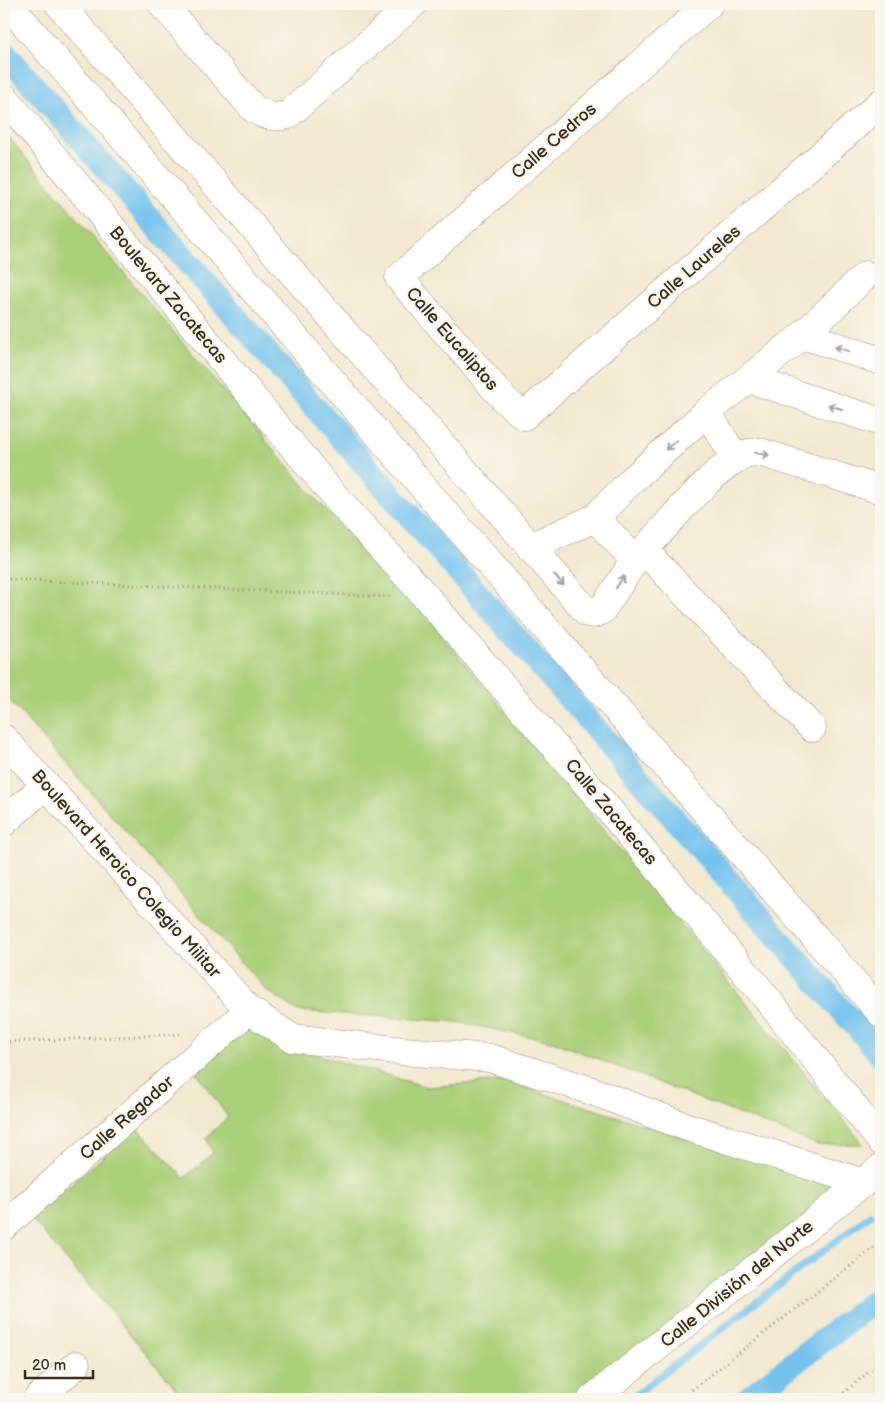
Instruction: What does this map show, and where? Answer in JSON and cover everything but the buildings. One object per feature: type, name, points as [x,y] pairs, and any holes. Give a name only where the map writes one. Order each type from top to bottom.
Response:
[{"type":"street","points":[[8,4],[449,517],[881,1013]]},
{"type":"street","points":[[59,4],[588,613],[594,614],[602,610],[640,555],[712,478],[736,459],[748,453],[760,452],[881,490]]},
{"type":"street","points":[[162,4],[254,110],[262,115],[271,117],[288,114],[413,4]]},
{"type":"street","name":"Calle Cedros","points":[[399,278],[709,4]]},
{"type":"street","name":"Boulevard Zacatecas","points":[[4,97],[331,492]]},
{"type":"street","name":"Calle Laureles","points":[[505,400],[524,416],[881,103]]},
{"type":"street","points":[[530,547],[595,518],[630,482],[707,412],[803,335],[866,275]]},
{"type":"street","name":"Calle Eucaliptos","points":[[399,278],[505,400]]},
{"type":"street","points":[[803,335],[881,361]]},
{"type":"street","points":[[749,379],[881,422]]},
{"type":"street","points":[[707,412],[736,459]]},
{"type":"street","name":"Calle Zacatecas","points":[[331,492],[428,599],[604,804],[881,1140]]},
{"type":"street","points":[[595,518],[640,555],[812,728]]},
{"type":"street","name":"Boulevard Heroico Colegio Militar","points":[[8,752],[46,785],[249,1010],[292,1038],[403,1051],[490,1058],[592,1091],[684,1126],[872,1175]]},
{"type":"street","points":[[4,822],[46,785]]},
{"type":"street","name":"Calle Regador","points":[[4,1226],[249,1010]]},
{"type":"street","name":"Calle División del Norte","points":[[592,1399],[872,1175]]},
{"type":"street","points":[[37,1399],[76,1365]]},
{"type":"path","points":[[4,579],[428,599]]},
{"type":"path","points":[[4,1042],[191,1033]]},
{"type":"path","points":[[680,1399],[881,1242]]},
{"type":"path","points":[[836,1399],[881,1362]]},
{"type":"green space","points":[[4,132],[313,496],[430,621],[863,1144],[818,1145],[552,1041],[457,1022],[298,1011],[266,990],[4,694]]},
{"type":"green space","points":[[250,1025],[301,1050],[427,1087],[504,1081],[842,1187],[571,1399],[185,1399],[31,1218],[137,1128],[184,1178],[213,1153],[206,1138],[228,1117],[196,1072]]},
{"type":"waterway","points":[[4,52],[881,1055]]},
{"type":"waterway","points":[[630,1399],[870,1215]]},
{"type":"waterway","points":[[747,1399],[881,1296]]}]
